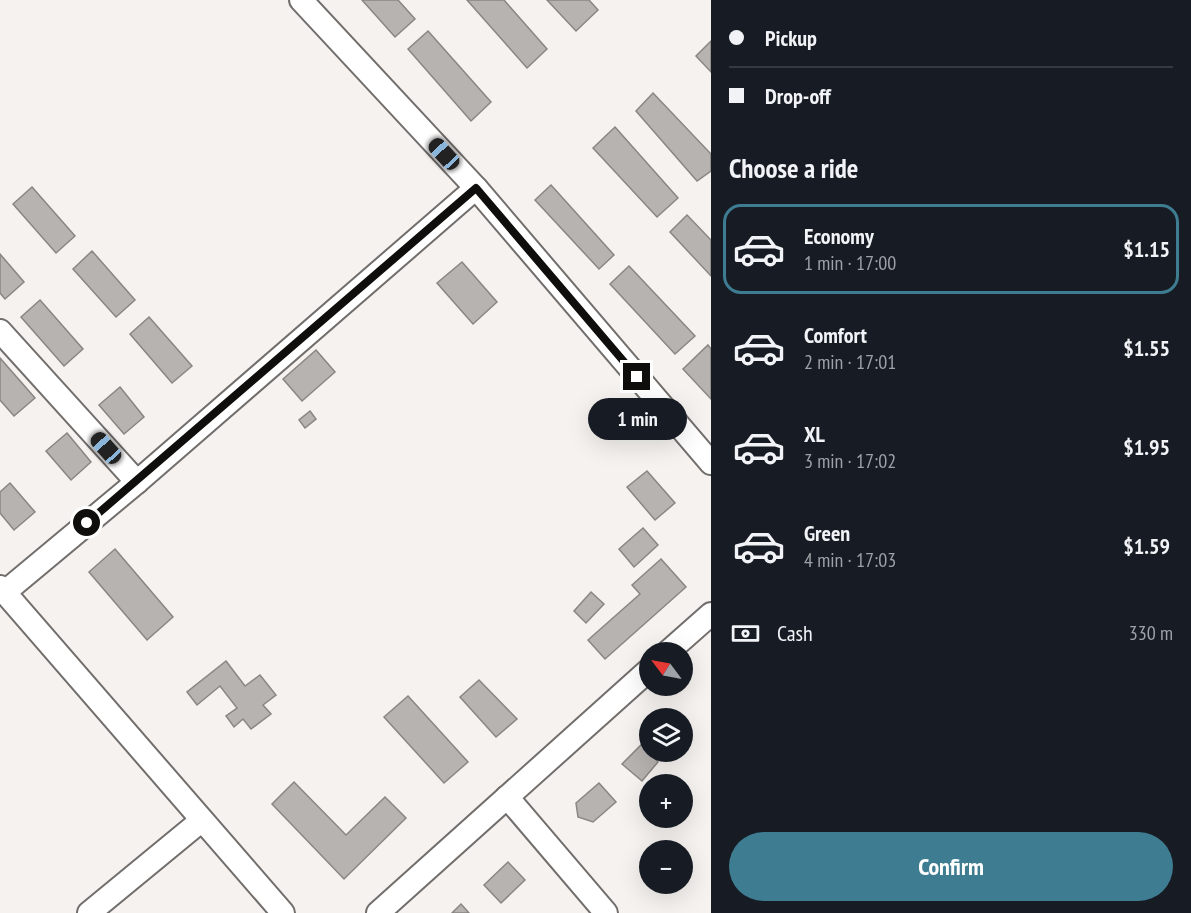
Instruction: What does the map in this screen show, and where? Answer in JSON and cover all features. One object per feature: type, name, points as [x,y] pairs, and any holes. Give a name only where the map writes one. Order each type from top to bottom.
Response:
[{"type":"street","points":[[301,0],[476,188],[711,463]]},
{"type":"street","points":[[283,913],[2,589],[137,482],[476,188]]},
{"type":"street","points":[[0,331],[137,482]]},
{"type":"street","points":[[679,642],[711,614]]},
{"type":"street","points":[[378,913],[639,679]]},
{"type":"street","points":[[507,797],[606,913]]},
{"type":"street","points":[[89,913],[202,819]]},
{"type":"building","points":[[362,0],[398,0],[415,19],[395,37]]},
{"type":"building","points":[[467,0],[504,0],[547,49],[527,68]]},
{"type":"building","points":[[547,0],[589,0],[598,10],[576,31]]},
{"type":"building","points":[[428,31],[491,102],[471,121],[408,49]]},
{"type":"building","points":[[711,41],[711,72],[696,56]]},
{"type":"building","points":[[653,93],[711,154],[711,171],[697,181],[636,111]]},
{"type":"building","points":[[615,127],[678,198],[657,217],[593,148]]},
{"type":"building","points":[[551,185],[614,255],[599,269],[535,200]]},
{"type":"building","points":[[32,187],[75,236],[56,253],[13,204]]},
{"type":"building","points":[[687,215],[711,240],[711,276],[670,232]]},
{"type":"building","points":[[92,251],[135,300],[116,317],[73,269]]},
{"type":"building","points":[[0,254],[24,282],[5,299],[0,293]]},
{"type":"building","points":[[462,262],[497,302],[473,324],[437,283]]},
{"type":"building","points":[[629,266],[695,336],[675,354],[610,284]]},
{"type":"building","points":[[40,300],[83,349],[64,366],[21,317]]},
{"type":"building","points":[[149,317],[192,366],[172,383],[130,334]]},
{"type":"building","points":[[708,345],[711,349],[711,399],[683,369]]},
{"type":"building","points":[[316,350],[335,372],[302,401],[283,379]]},
{"type":"building","points":[[0,358],[35,398],[14,416],[0,400]]},
{"type":"building","points":[[120,387],[144,417],[124,434],[99,405]]},
{"type":"building","points":[[310,411],[316,419],[305,428],[299,420]]},
{"type":"building","points":[[67,433],[91,462],[71,480],[46,451]]},
{"type":"building","points":[[647,471],[675,503],[655,520],[627,487]]},
{"type":"building","points":[[10,483],[35,512],[14,530],[0,513],[0,492]]},
{"type":"building","points":[[643,528],[658,545],[634,567],[619,549]]},
{"type":"building","points":[[115,549],[173,617],[147,640],[89,572]]},
{"type":"building","points":[[661,559],[686,587],[605,659],[588,640],[640,594],[632,585]]},
{"type":"building","points":[[591,592],[604,604],[586,623],[574,611]]},
{"type":"building","points":[[226,661],[245,686],[260,675],[276,695],[263,705],[271,714],[251,729],[243,719],[234,727],[226,716],[237,708],[220,686],[197,705],[187,692]]},
{"type":"building","points":[[479,680],[517,719],[496,737],[460,697]]},
{"type":"building","points":[[408,696],[468,762],[444,783],[384,717]]},
{"type":"building","points":[[639,747],[639,762],[658,762],[648,774],[639,774],[639,778],[622,764]]},
{"type":"building","points":[[294,782],[346,835],[385,797],[406,818],[344,879],[272,804]]},
{"type":"building","points":[[599,783],[616,802],[593,822],[578,817],[576,803]]},
{"type":"building","points":[[508,862],[525,880],[501,903],[484,885]]},
{"type":"building","points":[[461,904],[469,913],[452,913]]},
{"type":"route","points":[[87,523],[476,188],[637,377]]}]
